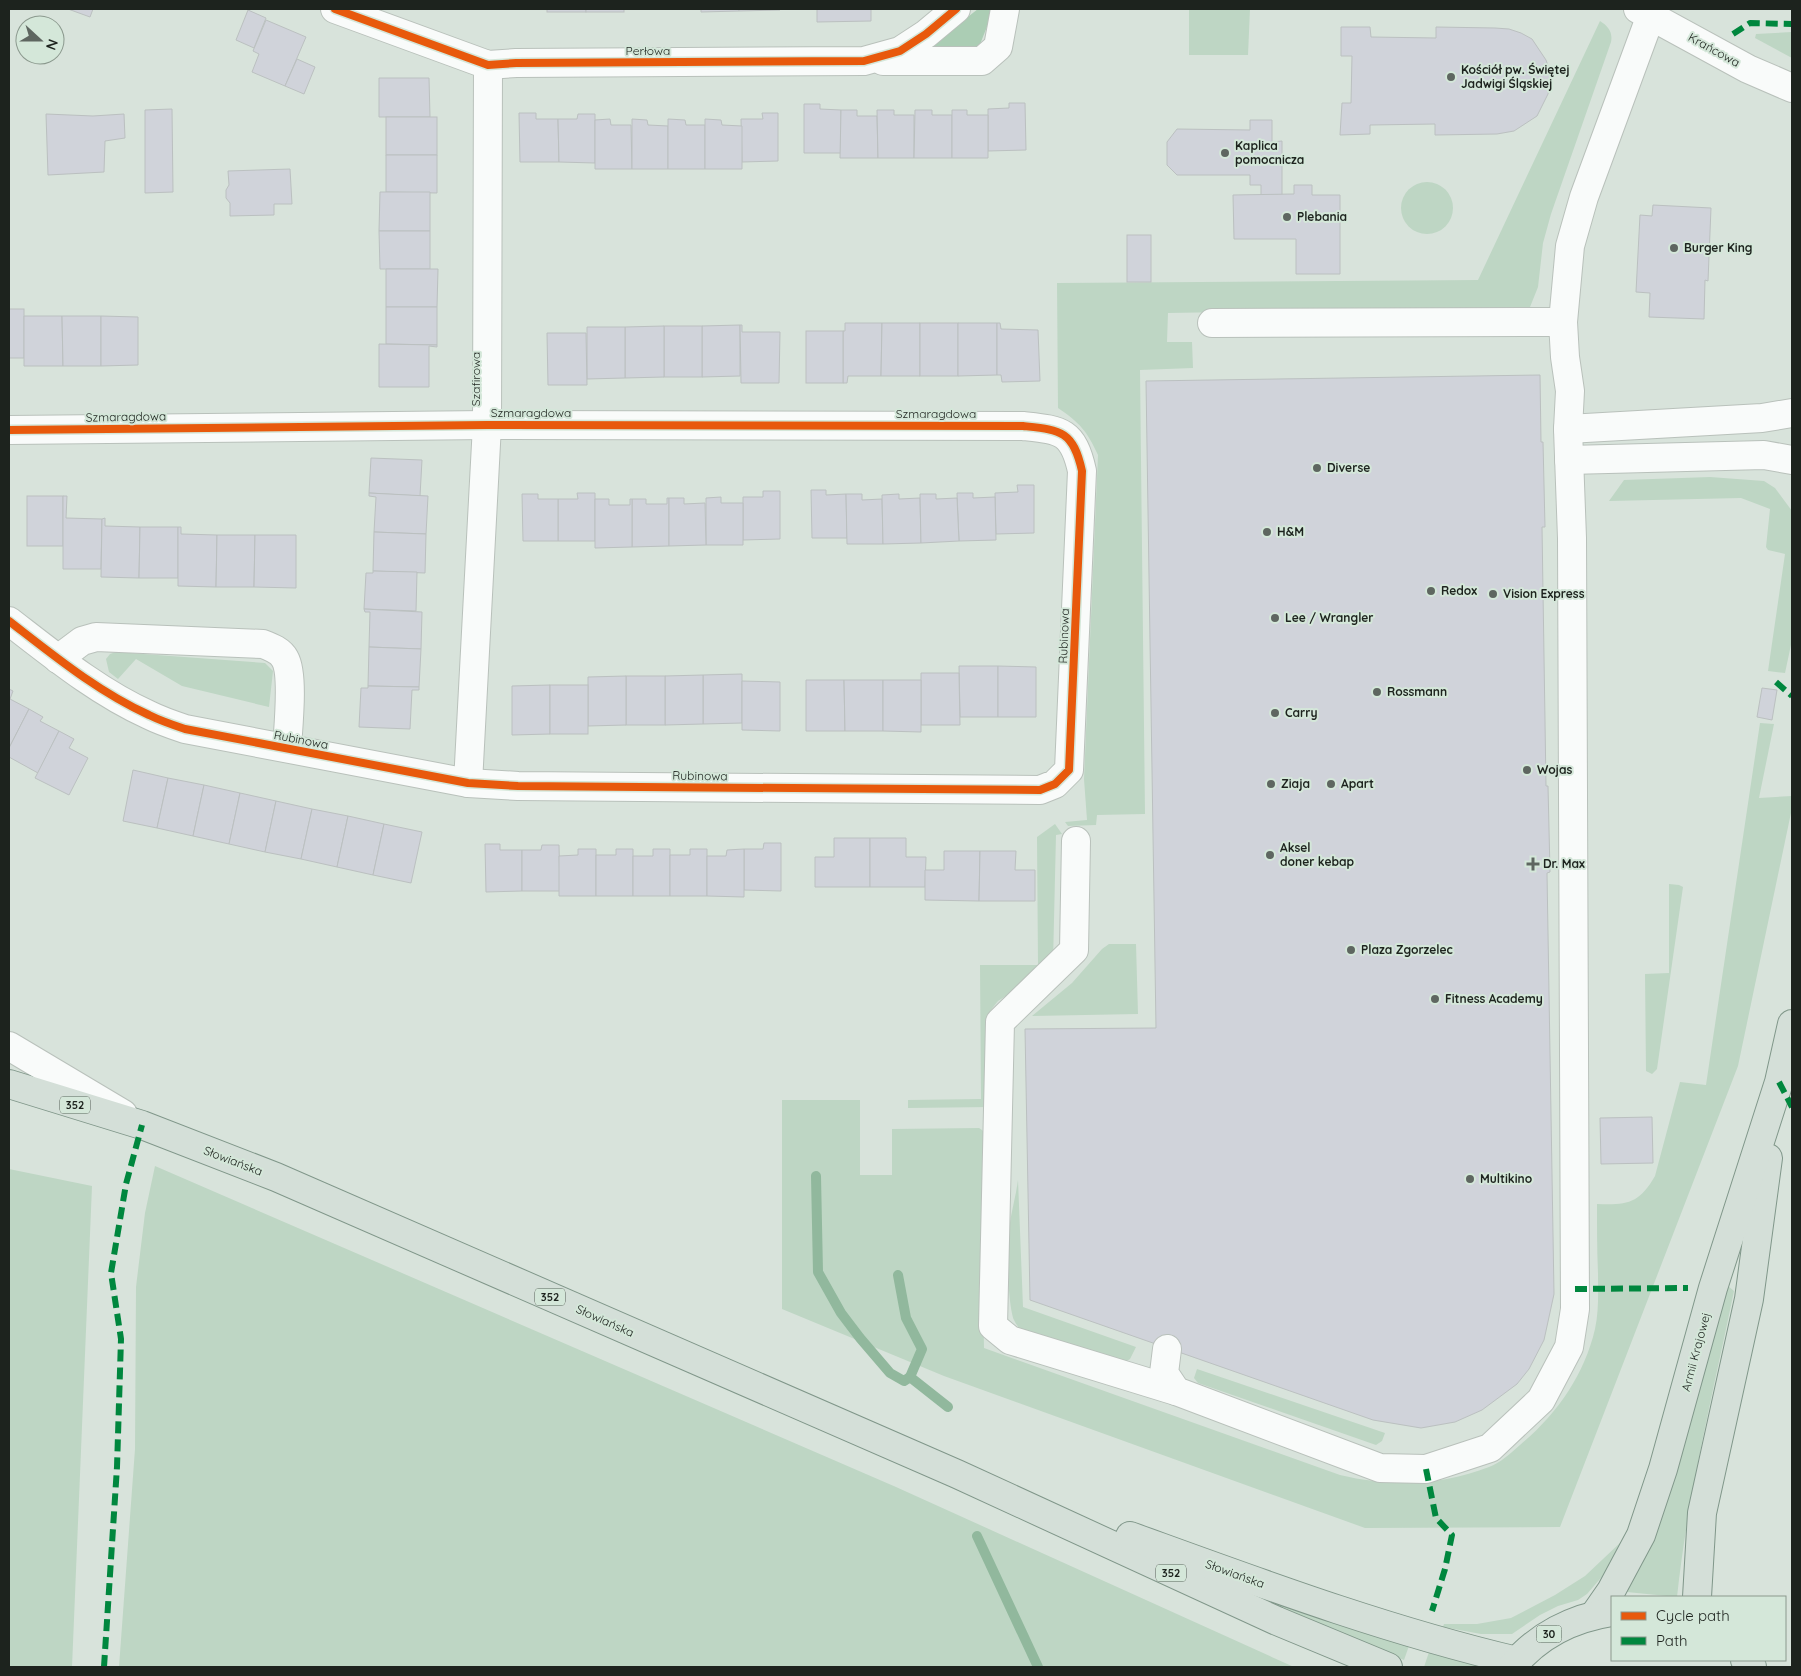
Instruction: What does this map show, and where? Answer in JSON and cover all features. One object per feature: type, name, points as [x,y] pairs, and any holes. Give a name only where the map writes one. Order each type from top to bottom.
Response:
[{"type":"main road","name":"Armii Krajowej","points":[[1697,1596],[1702,1513],[1749,1299],[1779,1082],[1792,1024]]},
{"type":"main road","name":"Armii Krajowej","points":[[1604,1613],[1611,1592],[1641,1535],[1664,1468],[1713,1288],[1779,1082]]},
{"type":"main road","name":"352","points":[[9,1084],[142,1125]]},
{"type":"main road","name":"Słowiańska","points":[[142,1125],[276,1177],[957,1474],[1277,1621],[1388,1667]]},
{"type":"main road","name":"Słowiańska","points":[[957,1474],[1312,1601],[1514,1664]]},
{"type":"main road","name":"30","points":[[1514,1664],[1533,1645],[1552,1632],[1573,1622],[1604,1613]]},
{"type":"street","name":"Perłowa","points":[[335,9],[488,65],[526,63],[982,61],[998,48],[1005,9]]},
{"type":"street","name":"Perłowa","points":[[864,61],[900,51],[926,34],[956,9]]},
{"type":"street","name":"Krańcowa","points":[[1644,12],[1748,69],[1792,88]]},
{"type":"street","points":[[1076,840],[1074,950],[1000,1022],[993,1326],[1010,1340],[1176,1391],[1380,1468],[1426,1469],[1490,1448],[1541,1400],[1569,1347],[1575,1309],[1572,538],[1568,429],[1570,391],[1565,357],[1563,322],[1570,246],[1644,12]]},
{"type":"street","name":"Szafirowa","points":[[468,783],[487,425],[488,65]]},
{"type":"street","points":[[1212,323],[1563,322]]},
{"type":"street","points":[[1568,429],[1762,418],[1792,413]]},
{"type":"street","name":"Szmaragdowa","points":[[9,430],[487,425],[1023,426],[1054,430]]},
{"type":"street","name":"Rubinowa","points":[[9,621],[58,659],[114,696],[149,715],[185,729],[468,783],[518,786],[1040,790],[1054,784],[1069,770],[1082,470],[1078,455],[1067,436],[1054,430]]},
{"type":"street","points":[[1569,460],[1764,454],[1792,460]]},
{"type":"street","points":[[58,659],[82,641],[96,637],[263,644],[276,650],[285,658],[290,672],[287,748]]},
{"type":"street","points":[[9,1046],[142,1125]]},
{"type":"street","points":[[1168,1349],[1164,1373],[1176,1391]]},
{"type":"green space","points":[[978,9],[994,9],[975,57],[924,51]]},
{"type":"green space","points":[[1189,9],[1250,9],[1248,55],[1189,55]]},
{"type":"green space","points":[[1600,21],[1609,30],[1611,42],[1551,214],[1543,243],[1538,287],[1530,307],[1168,313],[1167,342],[1192,342],[1193,368],[1140,370],[1145,814],[1097,815],[1096,825],[1068,826],[1065,822],[1087,820],[1084,779],[1098,455],[1082,428],[1058,408],[1057,283],[1478,280]]},
{"type":"green space","points":[[1792,32],[1792,58],[1755,38],[1756,34]]},
{"type":"green space","points":[[1422,182],[1432,182],[1441,186],[1449,194],[1453,208],[1449,222],[1441,230],[1432,234],[1422,234],[1413,230],[1405,222],[1401,213],[1401,203],[1405,194],[1413,186]]},
{"type":"green space","points":[[1710,477],[1764,481],[1775,488],[1792,511],[1792,640],[1785,673],[1768,671],[1785,554],[1768,550],[1766,547],[1770,509],[1741,498],[1609,501],[1624,480]]},
{"type":"green space","points":[[116,652],[265,663],[273,671],[269,707],[182,686],[136,659],[118,679],[109,672],[106,659],[110,654]]},
{"type":"green space","points":[[1760,723],[1774,724],[1759,798],[1792,796],[1792,808],[1738,1066],[1560,1527],[1365,1528],[944,1376],[782,1309],[782,1100],[860,1100],[860,1175],[892,1175],[892,1129],[979,1128],[988,1136],[982,1241],[984,1348],[1340,1475],[1359,1479],[1415,1483],[1452,1478],[1497,1463],[1533,1433],[1557,1408],[1584,1363],[1595,1329],[1598,1308],[1597,1204],[1624,1203],[1638,1197],[1643,1192],[1655,1176],[1680,1082],[1706,1085]]},
{"type":"green space","points":[[1055,824],[1062,834],[1056,835],[1053,962],[1049,968],[998,1001],[990,1011],[991,1107],[908,1108],[908,1100],[981,1099],[980,965],[1038,965],[1037,837]]},
{"type":"green space","points":[[1669,884],[1683,887],[1657,1069],[1652,1074],[1646,1071],[1645,974],[1669,973]]},
{"type":"green space","points":[[1109,944],[1136,944],[1138,1014],[1032,1016],[1072,983],[1102,949]]},
{"type":"green space","points":[[155,1166],[896,1487],[1294,1667],[119,1667],[135,1449],[136,1287],[145,1213]]},
{"type":"green space","points":[[9,1169],[92,1186],[72,1667],[9,1667]]},
{"type":"green space","points":[[1018,1180],[1023,1307],[1136,1347],[1130,1359],[1125,1362],[1029,1337],[1015,1323],[1010,1302],[1008,1237]]},
{"type":"green space","points":[[1728,1286],[1734,1291],[1694,1482],[1677,1596],[1627,1592]]},
{"type":"green space","points":[[1197,1369],[1385,1433],[1382,1441],[1376,1445],[1198,1383],[1194,1378]]},
{"type":"green space","points":[[1621,1542],[1624,1544],[1606,1572],[1587,1594],[1578,1600],[1558,1606],[1540,1615],[1512,1634],[1481,1634],[1443,1627],[1444,1624],[1477,1624],[1511,1618],[1555,1595],[1585,1576]]},
{"type":"green space","points":[[1181,1571],[1410,1643],[1404,1660]]},
{"type":"green space","points":[[1430,1649],[1487,1667],[1424,1667]]},
{"type":"building","points":[[68,9],[93,9],[90,17]]},
{"type":"building","points":[[547,9],[586,9],[586,12],[547,12]]},
{"type":"building","points":[[586,9],[624,9],[624,12],[586,12]]},
{"type":"building","points":[[701,9],[739,9],[739,11],[701,12]]},
{"type":"building","points":[[739,9],[780,9],[780,10],[739,11]]},
{"type":"building","points":[[817,9],[871,9],[871,21],[817,22]]},
{"type":"building","points":[[248,10],[266,18],[254,48],[236,40]]},
{"type":"building","points":[[266,20],[306,37],[285,86],[252,72],[259,54],[253,51]]},
{"type":"building","name":"Kościół pw. Świętej Jadwigi Śląskiej","points":[[1341,27],[1370,27],[1371,37],[1436,38],[1436,27],[1509,29],[1532,39],[1546,60],[1550,71],[1548,94],[1537,116],[1514,131],[1497,134],[1435,135],[1435,124],[1370,125],[1370,134],[1340,135],[1342,103],[1351,103],[1352,56],[1341,56]]},
{"type":"building","points":[[297,59],[315,67],[304,94],[285,86]]},
{"type":"building","points":[[379,78],[429,78],[430,117],[379,117]]},
{"type":"building","points":[[1009,103],[1025,103],[1026,150],[988,151],[988,109],[1009,108]]},
{"type":"building","points":[[804,104],[820,104],[820,109],[841,110],[841,153],[804,153]]},
{"type":"building","points":[[172,109],[173,192],[145,193],[145,110]]},
{"type":"building","points":[[841,110],[857,110],[857,116],[877,116],[878,158],[840,158]]},
{"type":"building","points":[[877,110],[894,110],[894,115],[914,115],[914,158],[878,158]]},
{"type":"building","points":[[915,110],[932,110],[932,115],[952,115],[952,158],[914,158]]},
{"type":"building","points":[[952,110],[967,110],[967,115],[988,115],[988,158],[952,158]]},
{"type":"building","points":[[519,113],[536,113],[536,119],[558,119],[559,162],[520,162]]},
{"type":"building","points":[[762,113],[778,113],[778,161],[742,162],[741,119],[763,119]]},
{"type":"building","points":[[46,114],[93,116],[124,114],[125,138],[105,141],[104,172],[48,175]]},
{"type":"building","points":[[578,114],[595,114],[595,163],[559,162],[558,119],[577,119]]},
{"type":"building","points":[[386,117],[437,117],[437,155],[386,155]]},
{"type":"building","points":[[610,119],[611,125],[631,125],[632,169],[595,169],[595,120]]},
{"type":"building","points":[[632,119],[647,120],[648,125],[668,126],[668,169],[632,169]]},
{"type":"building","points":[[668,119],[685,120],[686,125],[705,125],[705,169],[668,169]]},
{"type":"building","points":[[705,119],[721,120],[722,125],[742,126],[742,169],[705,169]]},
{"type":"building","name":"Kaplica pomocnicza","points":[[1250,120],[1272,120],[1272,142],[1282,141],[1282,195],[1261,195],[1261,185],[1250,185],[1250,175],[1177,175],[1167,165],[1167,142],[1177,129],[1250,130]]},
{"type":"building","points":[[386,155],[437,155],[437,193],[386,192]]},
{"type":"building","points":[[290,169],[292,204],[274,204],[274,215],[230,216],[230,203],[226,198],[226,190],[229,185],[228,171]]},
{"type":"building","name":"Plebania","points":[[1294,185],[1312,185],[1312,195],[1340,195],[1340,274],[1296,274],[1296,239],[1234,239],[1233,195],[1294,194]]},
{"type":"building","points":[[380,192],[430,192],[430,231],[379,231]]},
{"type":"building","name":"Burger King","points":[[1653,205],[1711,208],[1708,281],[1705,280],[1704,319],[1649,317],[1650,293],[1636,292],[1640,215],[1652,216]]},
{"type":"building","points":[[379,231],[430,231],[430,269],[380,269]]},
{"type":"building","points":[[1127,235],[1151,235],[1151,282],[1127,282]]},
{"type":"building","points":[[386,269],[438,269],[437,307],[386,307]]},
{"type":"building","points":[[386,307],[437,307],[437,345],[386,344]]},
{"type":"building","points":[[9,309],[24,309],[24,358],[9,358]]},
{"type":"building","points":[[24,316],[62,316],[63,366],[24,366]]},
{"type":"building","points":[[62,316],[101,316],[101,366],[63,366]]},
{"type":"building","points":[[101,316],[138,317],[138,365],[101,366]]},
{"type":"building","points":[[845,323],[882,323],[881,376],[848,376],[847,383],[843,383],[843,331],[845,331]]},
{"type":"building","points":[[882,323],[920,323],[920,376],[881,376]]},
{"type":"building","points":[[920,323],[958,323],[958,376],[920,376]]},
{"type":"building","points":[[958,323],[997,323],[997,375],[958,376]]},
{"type":"building","points":[[997,323],[1000,323],[1001,329],[1038,330],[1040,381],[1002,382],[1001,375],[997,375]]},
{"type":"building","points":[[740,325],[740,376],[702,377],[702,326]]},
{"type":"building","points":[[740,325],[742,325],[742,332],[780,332],[779,383],[741,383]]},
{"type":"building","points":[[664,326],[702,326],[702,377],[664,377]]},
{"type":"building","points":[[664,326],[664,377],[625,378],[625,327]]},
{"type":"building","points":[[587,327],[625,327],[625,378],[587,379]]},
{"type":"building","points":[[806,331],[843,331],[843,383],[806,383]]},
{"type":"building","points":[[547,333],[586,333],[587,385],[548,385]]},
{"type":"building","points":[[379,344],[437,345],[437,347],[429,346],[429,387],[379,387]]},
{"type":"building","name":"Plaza Zgorzelec","points":[[1540,375],[1545,527],[1542,527],[1546,786],[1548,786],[1550,872],[1547,873],[1554,1294],[1544,1340],[1529,1369],[1517,1384],[1482,1410],[1455,1422],[1421,1428],[1373,1420],[1030,1300],[1025,1029],[1156,1028],[1146,381]]},
{"type":"building","points":[[371,458],[422,460],[420,496],[369,493]]},
{"type":"building","points":[[1017,485],[1034,485],[1034,533],[996,534],[995,493],[1018,492]]},
{"type":"building","points":[[811,490],[826,490],[826,495],[846,494],[847,538],[812,538]]},
{"type":"building","points":[[763,491],[780,491],[780,539],[743,540],[743,497],[763,497]]},
{"type":"building","points":[[369,493],[428,496],[426,534],[374,532],[376,497],[369,496]]},
{"type":"building","points":[[577,493],[595,493],[595,541],[558,541],[558,499],[578,499]]},
{"type":"building","points":[[957,493],[973,493],[973,498],[995,497],[996,540],[959,541]]},
{"type":"building","points":[[522,494],[538,494],[538,499],[558,499],[558,541],[523,541]]},
{"type":"building","points":[[846,494],[862,494],[862,500],[882,499],[883,544],[847,544]]},
{"type":"building","points":[[899,494],[899,499],[920,498],[921,543],[883,544],[882,495]]},
{"type":"building","points":[[920,494],[936,494],[936,499],[957,498],[959,541],[921,543]]},
{"type":"building","points":[[27,496],[63,496],[63,546],[27,546]]},
{"type":"building","points":[[63,496],[67,496],[66,518],[102,519],[101,569],[63,569]]},
{"type":"building","points":[[721,497],[721,503],[743,503],[743,545],[706,545],[706,498]]},
{"type":"building","points":[[667,498],[669,498],[669,546],[632,547],[632,499],[646,499],[646,504],[667,504]]},
{"type":"building","points":[[669,498],[684,498],[684,504],[705,503],[706,545],[669,546]]},
{"type":"building","points":[[595,499],[609,499],[609,505],[630,505],[630,499],[632,499],[632,547],[595,548]]},
{"type":"building","points":[[105,518],[105,526],[140,527],[139,578],[101,577],[102,519]]},
{"type":"building","points":[[140,527],[178,527],[178,578],[139,578]]},
{"type":"building","points":[[178,527],[181,527],[181,534],[217,535],[216,587],[178,586]]},
{"type":"building","points":[[374,532],[426,534],[425,573],[373,571]]},
{"type":"building","points":[[217,535],[255,535],[254,587],[216,587]]},
{"type":"building","points":[[255,535],[296,535],[296,588],[254,587]]},
{"type":"building","points":[[373,571],[417,572],[416,611],[364,609],[366,573],[373,573]]},
{"type":"building","points":[[364,609],[422,612],[421,649],[369,647],[370,612],[365,612]]},
{"type":"building","points":[[369,647],[421,649],[419,687],[368,686]]},
{"type":"building","points":[[959,666],[998,666],[998,717],[960,717]]},
{"type":"building","points":[[998,666],[1036,667],[1036,717],[998,717]]},
{"type":"building","points":[[921,673],[959,673],[960,725],[921,725]]},
{"type":"building","points":[[742,674],[742,723],[703,724],[703,675]]},
{"type":"building","points":[[703,675],[703,724],[665,725],[665,676]]},
{"type":"building","points":[[626,676],[665,676],[665,725],[626,725]]},
{"type":"building","points":[[626,676],[626,725],[588,726],[588,677]]},
{"type":"building","points":[[806,680],[844,680],[845,731],[806,731]]},
{"type":"building","points":[[844,680],[883,680],[883,731],[845,731]]},
{"type":"building","points":[[883,680],[921,680],[921,732],[883,731]]},
{"type":"building","points":[[742,681],[780,682],[780,731],[742,730]]},
{"type":"building","points":[[550,685],[550,734],[512,735],[512,686]]},
{"type":"building","points":[[550,685],[588,685],[588,734],[550,734]]},
{"type":"building","points":[[368,686],[419,687],[419,690],[412,690],[410,729],[359,727],[361,688],[368,688]]},
{"type":"building","points":[[1762,688],[1777,690],[1772,720],[1757,717]]},
{"type":"building","points":[[9,689],[13,691],[10,699],[29,709],[9,748]]},
{"type":"building","points":[[29,709],[43,717],[40,721],[59,731],[38,773],[9,757],[9,748]]},
{"type":"building","points":[[59,731],[74,739],[69,748],[88,758],[69,795],[35,778]]},
{"type":"building","points":[[133,770],[168,778],[157,828],[123,821]]},
{"type":"building","points":[[168,778],[204,785],[193,836],[157,828]]},
{"type":"building","points":[[204,785],[240,793],[229,844],[193,836]]},
{"type":"building","points":[[240,793],[276,801],[265,852],[229,844]]},
{"type":"building","points":[[276,801],[312,809],[301,859],[265,852]]},
{"type":"building","points":[[312,809],[348,816],[337,867],[301,859]]},
{"type":"building","points":[[348,816],[384,824],[373,875],[337,867]]},
{"type":"building","points":[[384,824],[422,832],[411,883],[373,875]]},
{"type":"building","points":[[834,838],[870,838],[870,887],[815,887],[815,857],[834,857]]},
{"type":"building","points":[[870,838],[906,838],[906,857],[926,857],[925,887],[870,887]]},
{"type":"building","points":[[764,843],[781,843],[781,891],[744,890],[744,849],[763,849]]},
{"type":"building","points":[[485,844],[500,844],[500,850],[522,850],[522,891],[486,892]]},
{"type":"building","points":[[542,845],[559,845],[560,891],[522,891],[522,850],[541,850]]},
{"type":"building","points":[[578,849],[596,849],[596,896],[559,896],[559,856],[578,855]]},
{"type":"building","points":[[616,849],[633,849],[633,896],[596,896],[596,855],[616,855]]},
{"type":"building","points":[[653,849],[670,849],[670,896],[633,896],[633,856],[653,856]]},
{"type":"building","points":[[690,849],[707,849],[707,896],[670,896],[670,855],[690,855]]},
{"type":"building","points":[[744,849],[744,897],[707,896],[707,856],[726,856],[727,850]]},
{"type":"building","points":[[944,851],[980,851],[979,901],[925,900],[925,870],[944,870]]},
{"type":"building","points":[[980,851],[1016,851],[1015,870],[1035,870],[1035,901],[979,901]]},
{"type":"building","points":[[1652,1117],[1653,1163],[1601,1164],[1600,1118]]},
{"type":"waterway","points":[[816,1176],[818,1272],[841,1313],[890,1373],[904,1381],[910,1377],[948,1407]]},
{"type":"waterway","points":[[898,1275],[906,1318],[922,1349],[910,1377]]},
{"type":"waterway","points":[[977,1536],[1038,1667]]},
{"type":"marked path","points":[[1733,34],[1750,23],[1792,24]]},
{"type":"marked path","points":[[1776,682],[1792,696]]},
{"type":"marked path","points":[[1779,1082],[1792,1107]]},
{"type":"marked path","points":[[104,1667],[117,1467],[121,1339],[111,1273],[126,1184],[142,1125]]},
{"type":"marked path","points":[[1575,1289],[1688,1288]]},
{"type":"marked path","points":[[1426,1469],[1436,1518],[1452,1535],[1445,1569],[1432,1611]]},
{"type":"cycle path","points":[[335,9],[488,65],[516,63],[864,61],[900,51],[926,34],[956,9]]},
{"type":"cycle path","points":[[9,430],[487,425],[1023,426],[1056,431],[1063,435],[1074,447],[1082,471],[1069,770],[1055,784],[1040,790],[518,786],[468,783],[185,729],[130,706],[94,684],[59,660],[9,621]]},
{"type":"place","name":"Kościół pw. Świętej Jadwigi Śląskiej","points":[[1451,77]]},
{"type":"place","name":"Kaplica pomocnicza","points":[[1225,153]]},
{"type":"place","name":"Plebania","points":[[1287,217]]},
{"type":"place","name":"Burger King","points":[[1674,248]]},
{"type":"place","name":"Diverse","points":[[1317,468]]},
{"type":"place","name":"H&M","points":[[1267,532]]},
{"type":"place","name":"Redox","points":[[1431,591]]},
{"type":"place","name":"Vision Express","points":[[1493,594]]},
{"type":"place","name":"Lee / Wrangler","points":[[1275,618]]},
{"type":"place","name":"Rossmann","points":[[1377,692]]},
{"type":"place","name":"Carry","points":[[1275,713]]},
{"type":"place","name":"Wojas","points":[[1527,770]]},
{"type":"place","name":"Ziaja","points":[[1271,784]]},
{"type":"place","name":"Apart","points":[[1331,784]]},
{"type":"place","name":"Aksel doner kebap","points":[[1270,855]]},
{"type":"place","name":"Dr. Max","points":[[1533,864]]},
{"type":"place","name":"Plaza Zgorzelec","points":[[1351,950]]},
{"type":"place","name":"Fitness Academy","points":[[1435,999]]},
{"type":"place","name":"Multikino","points":[[1470,1179]]}]
